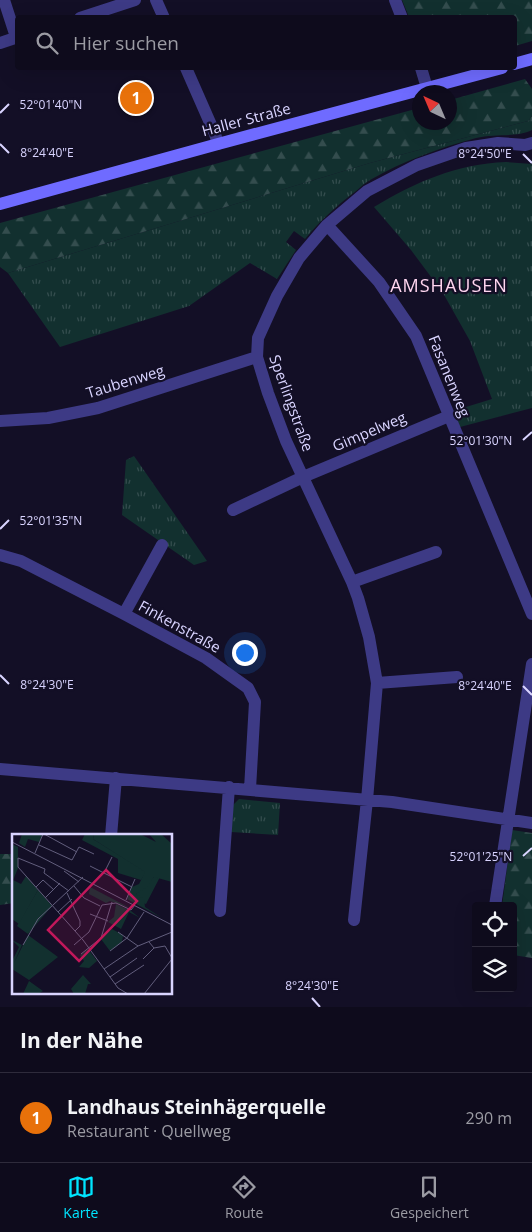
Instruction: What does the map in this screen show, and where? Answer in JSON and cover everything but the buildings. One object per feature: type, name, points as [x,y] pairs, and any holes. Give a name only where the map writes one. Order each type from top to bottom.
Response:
[{"type":"main road","points":[[517,63],[532,60]]},
{"type":"main road","name":"Haller Straße","points":[[438,85],[494,70]]},
{"type":"main road","name":"Haller Straße","points":[[0,204],[412,92]]},
{"type":"street","points":[[4,0],[15,31]]},
{"type":"street","points":[[89,15],[135,0]]},
{"type":"street","points":[[156,0],[163,15]]},
{"type":"street","points":[[395,0],[401,15]]},
{"type":"street","points":[[0,43],[15,38]]},
{"type":"street","points":[[187,70],[218,144]]},
{"type":"street","points":[[422,70],[426,85]]},
{"type":"street","name":"Sperlingstraße","points":[[354,920],[377,683],[369,637],[358,598],[280,425],[257,357],[258,338],[277,296],[299,258],[327,225],[367,191],[417,165],[466,148],[498,143],[525,145],[532,143]]},
{"type":"street","name":"Fasanenweg","points":[[327,225],[379,282],[416,336],[532,614]]},
{"type":"street","name":"Taubenweg","points":[[0,421],[48,418],[98,408],[257,357]]},
{"type":"street","name":"Gimpelweg","points":[[303,477],[449,416]]},
{"type":"street","points":[[233,510],[303,477]]},
{"type":"street","points":[[124,614],[162,545]]},
{"type":"street","points":[[352,582],[436,552]]},
{"type":"street","name":"Finkenstraße","points":[[0,555],[21,561],[124,614],[206,658],[248,688],[255,702],[250,789]]},
{"type":"street","points":[[496,902],[532,664]]},
{"type":"street","points":[[377,683],[457,677]]},
{"type":"street","points":[[0,769],[392,802],[532,823]]},
{"type":"street","points":[[111,834],[116,778]]},
{"type":"street","points":[[220,911],[229,787]]},
{"type":"green space","points":[[402,0],[532,0],[532,41],[517,45],[517,15],[408,15]]},
{"type":"green space","points":[[525,79],[532,89],[532,116],[528,121],[370,163],[8,273],[0,267],[0,223],[412,110],[412,130],[457,130],[457,98]]},
{"type":"green space","points":[[532,116],[532,130],[519,134],[476,138],[448,146],[408,161],[367,182],[333,210],[305,239],[294,231],[286,242],[296,250],[277,279],[250,263],[189,306],[60,347],[8,273],[370,163],[528,121]]},
{"type":"green space","points":[[506,162],[532,164],[532,408],[460,427],[453,411],[492,399],[470,341],[443,293],[411,250],[374,207],[421,182],[437,176],[470,166]]},
{"type":"green space","points":[[134,456],[207,561],[194,565],[122,515],[126,460]]},
{"type":"green space","points":[[239,799],[280,803],[278,835],[231,832],[233,805]]},
{"type":"green space","points":[[512,830],[532,833],[532,958],[517,956],[517,902],[503,902]]},
{"type":"green space","points":[[0,854],[12,854],[12,903],[0,905]]},
{"type":"place","name":"Landhaus Steinhägerquelle","points":[[136,98]]},
{"type":"district","name":"AMSHAUSEN","points":[[449,285]]}]
